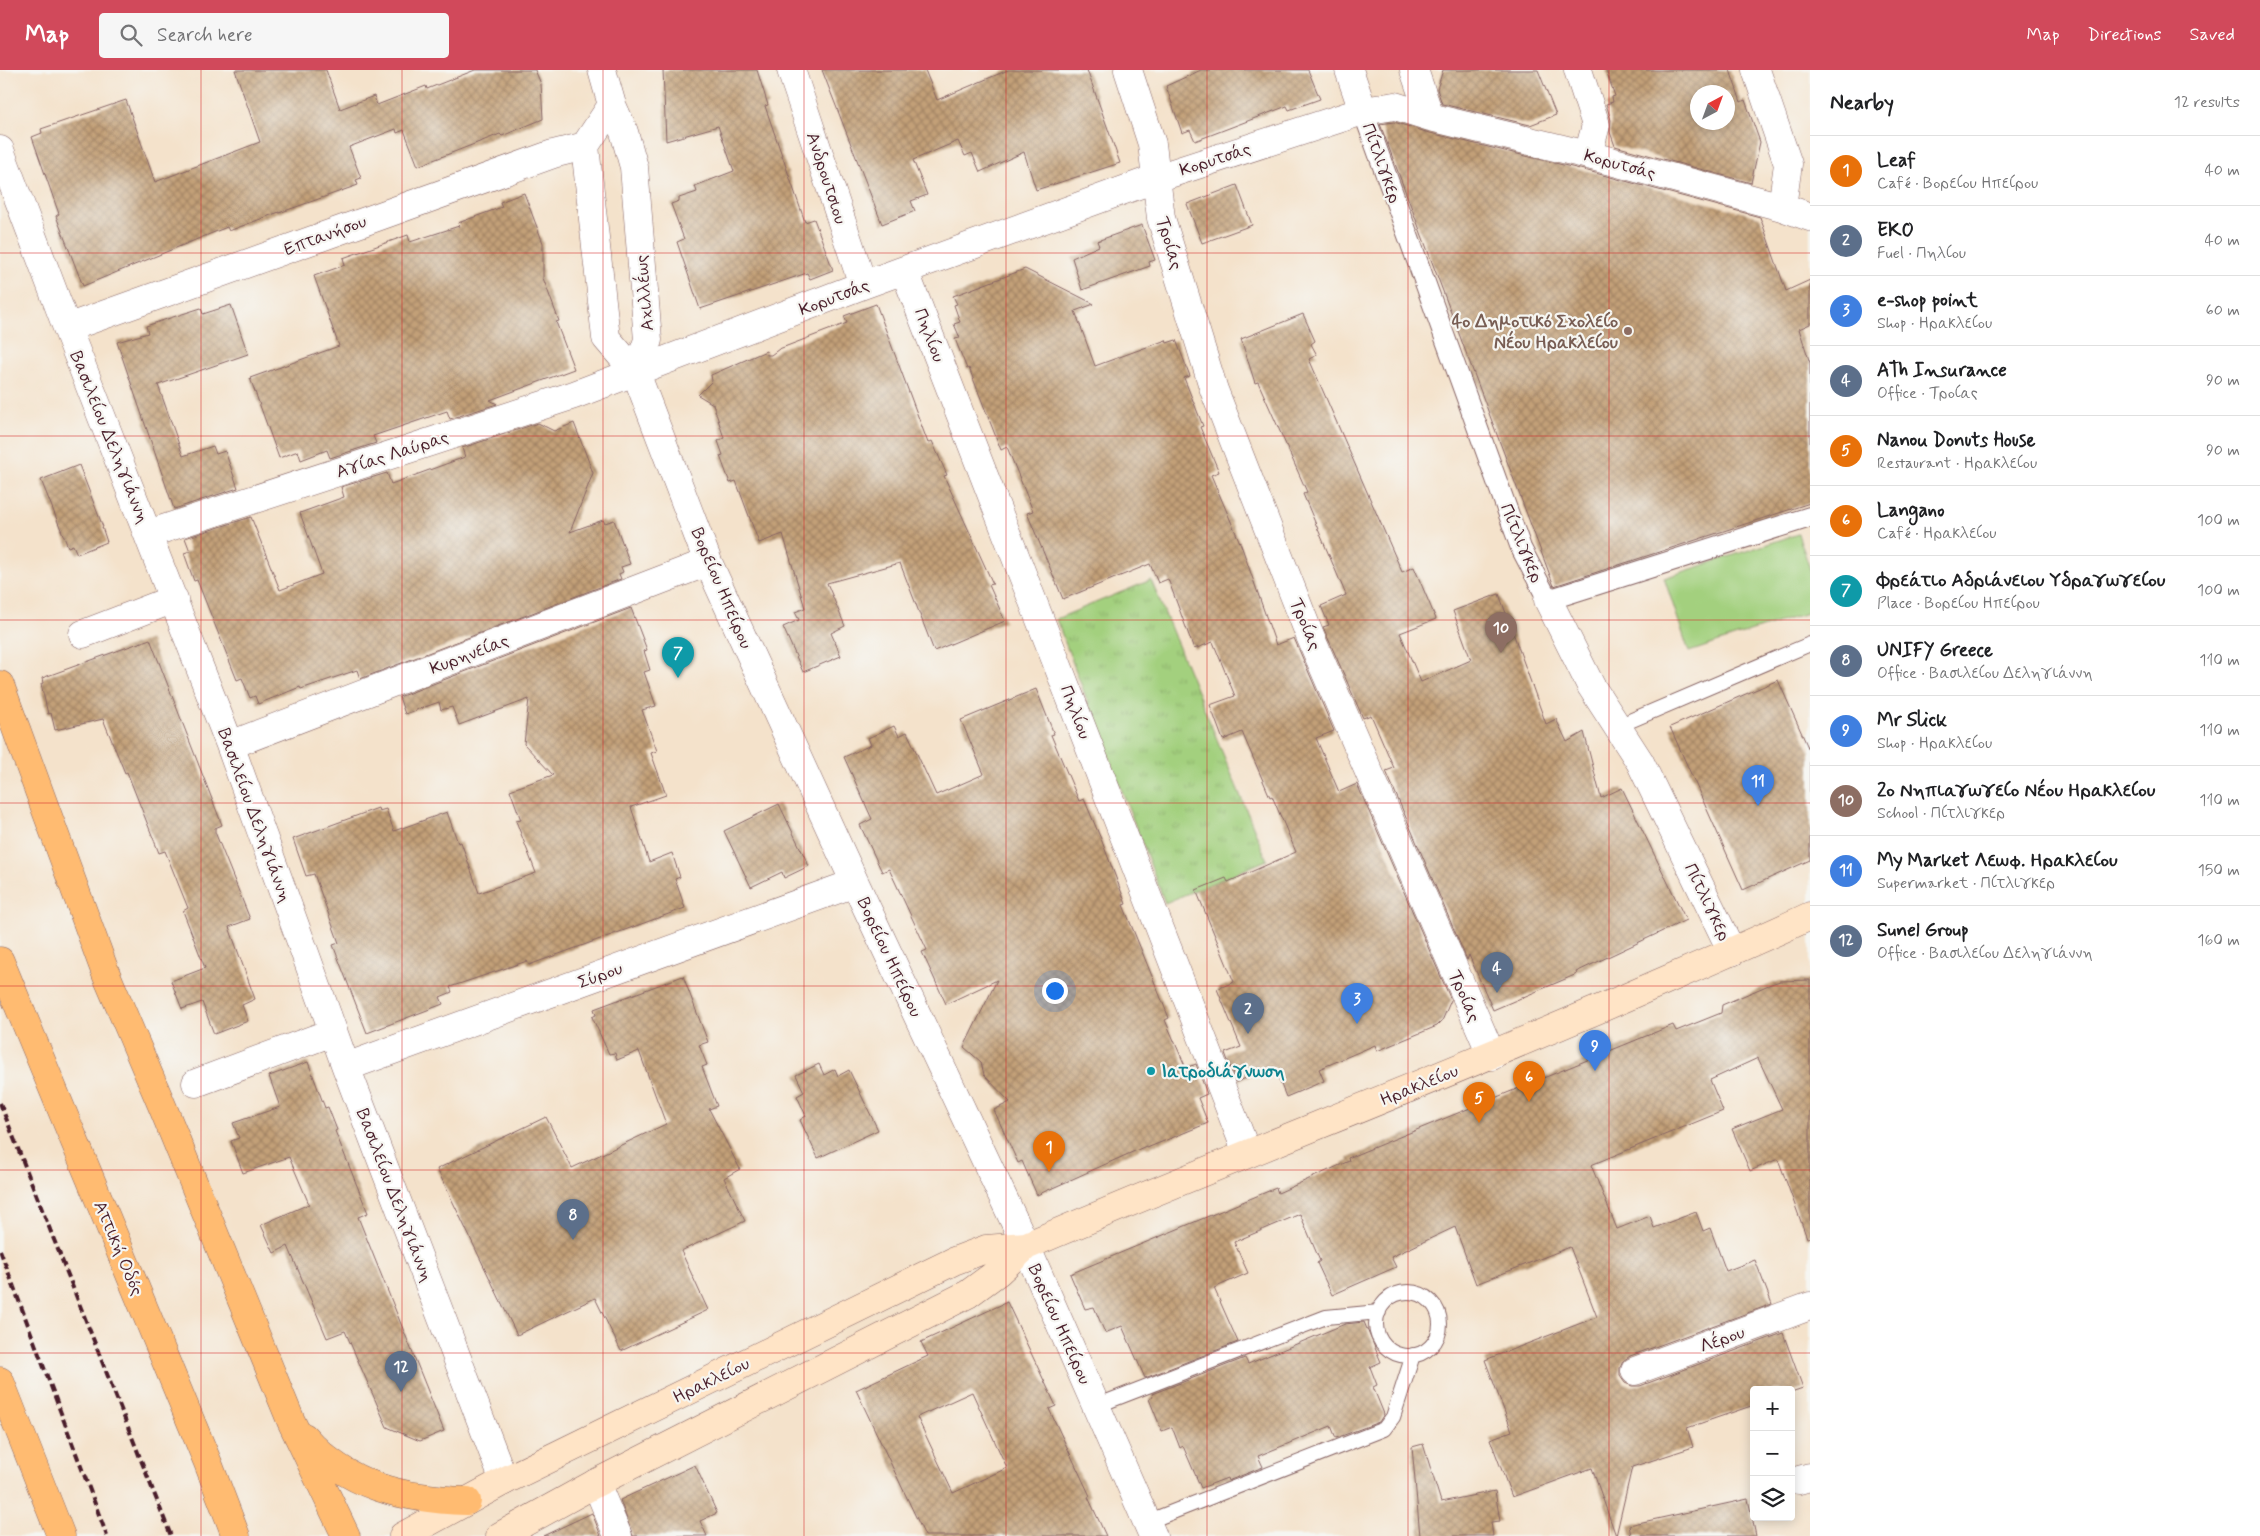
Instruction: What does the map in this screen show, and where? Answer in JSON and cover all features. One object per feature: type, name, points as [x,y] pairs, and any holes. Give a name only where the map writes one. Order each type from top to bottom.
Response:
[{"type":"highway","points":[[0,685],[106,974],[291,1421],[346,1536]]},
{"type":"highway","name":"Αττική Οδός","points":[[0,961],[208,1463],[236,1536]]},
{"type":"highway","points":[[0,1381],[61,1536]]},
{"type":"highway","points":[[291,1421],[315,1449],[344,1471],[376,1487],[406,1496],[467,1502]]},
{"type":"main road","name":"Ηρακλείου","points":[[403,1536],[504,1481],[954,1261],[986,1250],[1026,1246],[1247,1153],[1492,1056],[1732,952],[1810,916]]},
{"type":"main road","name":"Ηρακλείου","points":[[500,1536],[596,1482],[968,1294],[998,1272],[1026,1246]]},
{"type":"street","name":"Αχιλλέως","points":[[602,70],[612,106],[624,132],[635,176],[648,340],[636,373]]},
{"type":"street","name":"Ανδρουτσιου","points":[[791,70],[863,286]]},
{"type":"street","name":"Τροίας","points":[[1128,70],[1152,144],[1161,218],[1214,390],[1310,636],[1492,1056]]},
{"type":"street","points":[[1349,70],[1363,111]]},
{"type":"street","points":[[1414,70],[1430,117]]},
{"type":"street","points":[[1578,70],[1596,125],[1588,155]]},
{"type":"street","points":[[1756,70],[1788,164],[1782,207]]},
{"type":"street","points":[[612,106],[586,146],[606,338],[636,373]]},
{"type":"street","name":"Κορυτσάς","points":[[636,373],[863,286],[1157,178],[1363,111],[1395,106],[1430,117],[1588,155],[1782,207],[1810,217]]},
{"type":"street","name":"Πίτλιγκερ","points":[[1363,111],[1521,548],[1591,686],[1640,762],[1732,952]]},
{"type":"street","name":"Επτανήσου","points":[[67,328],[553,154],[586,146]]},
{"type":"street","name":"Βασιλείου Δεληγιάννη","points":[[0,150],[67,328],[230,745],[346,1067],[504,1481]]},
{"type":"street","name":"Πηλίου","points":[[905,272],[1247,1153]]},
{"type":"street","name":"Αγίας Λαύρας","points":[[148,534],[636,373]]},
{"type":"street","name":"Βορείου Ηπείρου","points":[[636,373],[708,562],[854,882],[1026,1246],[1150,1529]]},
{"type":"street","points":[[1548,600],[1810,517]]},
{"type":"street","name":"Κυρηνείας","points":[[230,745],[708,562]]},
{"type":"street","points":[[83,634],[174,599]]},
{"type":"street","name":"Σύρου","points":[[346,1067],[854,882]]},
{"type":"street","points":[[196,1083],[333,1032]]},
{"type":"street","name":"Λέρου","points":[[1635,1371],[1810,1306]]},
{"type":"street","points":[[596,1482],[618,1536]]},
{"type":"lane","points":[[1618,726],[1810,644]]},
{"type":"lane","points":[[1403,1292],[1425,1296],[1438,1313],[1440,1324],[1438,1335],[1432,1345],[1423,1352],[1413,1355],[1402,1355],[1392,1351],[1383,1344],[1378,1334],[1376,1323],[1379,1312],[1384,1302],[1403,1292]]},
{"type":"lane","points":[[1096,1406],[1326,1317],[1379,1312]]},
{"type":"lane","points":[[1150,1529],[1384,1428],[1393,1417],[1413,1355]]},
{"type":"green space","points":[[1798,534],[1810,569],[1810,612],[1689,652],[1664,578]]},
{"type":"green space","points":[[1151,580],[1267,860],[1165,903],[1056,619]]},
{"type":"building","points":[[235,70],[326,70],[340,109],[374,96],[377,105],[426,86],[427,89],[475,70],[535,70],[541,84],[543,119],[418,166],[404,130],[397,133],[396,129],[349,147],[361,178],[356,180],[358,185],[229,231],[227,227],[83,286],[56,216],[59,214],[32,137],[42,133],[41,129],[126,100],[155,182],[260,142]]},
{"type":"building","points":[[663,70],[757,70],[768,105],[765,106],[805,222],[814,219],[833,270],[810,279],[807,273],[700,309],[677,242],[684,239],[671,204],[679,201],[679,198],[697,192],[695,186],[734,171],[718,126],[666,141]]},
{"type":"building","points":[[822,70],[925,70],[937,100],[1008,70],[1087,70],[1120,163],[1036,190],[1024,152],[980,172],[972,153],[965,156],[958,141],[913,160],[927,195],[911,201],[915,211],[882,224]]},
{"type":"building","points":[[1201,70],[1308,70],[1320,99],[1289,110],[1287,106],[1195,141],[1190,130],[1182,133],[1166,86]]},
{"type":"building","points":[[1443,70],[1538,70],[1556,115],[1530,125],[1442,104],[1437,89]]},
{"type":"building","points":[[1606,70],[1730,70],[1741,102],[1745,100],[1760,142],[1751,183],[1615,146],[1610,132],[1611,120],[1606,104],[1613,102],[1612,97],[1615,96]]},
{"type":"building","name":"4ο Δημοτικό Σχολείο Νέου Ηρακλείου","points":[[1394,122],[1426,132],[1584,170],[1760,217],[1786,291],[1810,280],[1810,324],[1799,329],[1810,363],[1810,503],[1554,586],[1380,124]]},
{"type":"building","points":[[1237,185],[1252,225],[1202,243],[1187,204]]},
{"type":"building","points":[[524,193],[543,243],[543,278],[559,321],[556,322],[574,369],[490,400],[497,404],[450,419],[447,411],[373,436],[376,443],[330,458],[327,450],[301,460],[298,451],[279,458],[250,378],[339,346],[314,276],[345,265],[343,258],[408,235],[410,242],[459,226],[458,223],[502,207],[500,202]]},
{"type":"building","points":[[1142,225],[1155,260],[1149,262],[1150,266],[1082,290],[1072,258],[1099,246],[1097,241]]},
{"type":"building","points":[[1025,269],[1094,304],[1075,311],[1095,366],[1166,340],[1167,343],[1176,340],[1190,376],[1184,378],[1203,426],[1200,427],[1219,472],[1211,475],[1241,545],[1276,645],[1294,638],[1334,731],[1316,738],[1339,792],[1357,784],[1451,1000],[1442,1021],[1437,1026],[1377,1051],[1375,1045],[1319,1069],[1324,1081],[1286,1097],[1274,1067],[1236,1082],[1225,1053],[1241,1047],[1217,989],[1234,982],[1196,890],[1226,878],[1228,882],[1296,852],[1242,732],[1223,740],[1210,705],[1235,696],[1213,642],[1194,649],[1168,579],[1158,583],[1150,564],[1063,599],[1027,513],[1033,511],[1007,447],[1001,450],[969,368],[967,369],[955,339],[960,338],[954,324],[960,322],[954,305],[957,304],[953,296]]},
{"type":"building","points":[[876,304],[928,443],[932,441],[947,475],[944,476],[993,584],[989,585],[1005,621],[934,651],[900,563],[827,583],[845,626],[831,633],[841,656],[803,672],[783,627],[799,620],[795,612],[805,608],[783,534],[759,543],[736,481],[730,483],[720,456],[723,455],[718,441],[724,438],[713,404],[698,395],[712,381],[711,375],[766,351],[767,355],[771,355],[779,349],[847,323],[844,316]]},
{"type":"building","points":[[231,305],[248,354],[158,385],[183,456],[213,446],[216,454],[225,451],[238,488],[174,509],[117,342],[148,333],[146,326],[173,317],[201,308],[203,314]]},
{"type":"building","points":[[1303,314],[1315,341],[1311,344],[1317,355],[1309,359],[1402,572],[1414,567],[1436,619],[1400,633],[1421,682],[1471,660],[1453,611],[1499,594],[1546,724],[1556,719],[1567,742],[1584,732],[1601,798],[1622,788],[1686,920],[1576,972],[1577,974],[1493,1010],[1469,955],[1467,960],[1386,771],[1394,768],[1371,715],[1363,718],[1323,627],[1329,625],[1321,606],[1346,595],[1303,494],[1307,492],[1258,382],[1255,383],[1241,339]]},
{"type":"building","points":[[538,423],[554,431],[574,423],[593,473],[570,532],[603,520],[605,523],[614,520],[630,564],[621,567],[623,572],[619,574],[621,579],[360,679],[357,670],[301,689],[300,687],[258,704],[255,696],[250,698],[242,678],[237,680],[197,580],[194,581],[184,553],[190,551],[185,538],[251,517],[280,590],[322,574],[300,513],[344,497],[341,487],[387,473],[391,484],[465,457],[462,448]]},
{"type":"building","points":[[79,465],[107,542],[77,554],[73,545],[68,547],[41,480]]},
{"type":"building","points":[[631,608],[647,650],[644,651],[650,670],[644,672],[656,706],[642,710],[657,751],[651,753],[666,795],[631,807],[649,862],[672,853],[680,877],[675,879],[685,908],[529,965],[527,961],[450,987],[452,992],[440,997],[443,1004],[367,1033],[333,945],[339,943],[314,874],[306,876],[293,839],[378,808],[379,811],[386,809],[394,831],[447,812],[458,843],[461,842],[479,893],[536,873],[516,821],[521,820],[510,790],[553,775],[524,744],[529,699],[459,725],[452,707],[441,710],[439,702],[405,714],[399,697]]},
{"type":"building","points":[[150,639],[222,825],[215,828],[215,832],[250,919],[229,927],[255,999],[242,1005],[248,1021],[214,1034],[202,1002],[182,1009],[171,981],[205,968],[183,911],[188,908],[165,851],[159,853],[127,772],[125,773],[103,719],[55,730],[51,713],[48,714],[41,684],[43,683],[42,678]]},
{"type":"building","points":[[1778,680],[1810,752],[1810,860],[1743,890],[1670,727]]},
{"type":"building","points":[[1036,689],[1054,734],[1051,735],[1079,801],[1084,799],[1101,839],[1126,904],[1123,905],[1169,1018],[1165,1020],[1186,1068],[1196,1064],[1207,1094],[1198,1098],[1208,1123],[1147,1148],[1146,1146],[1037,1195],[1022,1161],[1018,1163],[994,1110],[1010,1102],[984,1075],[981,1062],[964,1047],[997,980],[946,1004],[922,952],[927,950],[889,869],[882,872],[860,825],[872,819],[844,757],[871,745],[868,738],[894,726],[899,736],[907,732],[936,795],[984,774],[961,720]]},
{"type":"building","points":[[779,804],[809,866],[784,878],[782,872],[751,887],[724,831]]},
{"type":"building","points":[[683,976],[708,1042],[699,1045],[707,1065],[702,1067],[717,1106],[709,1109],[740,1169],[724,1178],[745,1221],[681,1251],[708,1310],[621,1351],[595,1298],[517,1335],[437,1169],[546,1117],[572,1168],[666,1124],[639,1051],[617,1060],[615,1053],[609,1054],[592,1017],[596,1015],[594,1009]]},
{"type":"building","points":[[1810,980],[1810,1237],[1807,1238],[1778,1159],[1750,1171],[1732,1129],[1782,1109],[1758,1058],[1710,1080],[1723,1111],[1591,1165],[1617,1229],[1650,1216],[1654,1228],[1696,1212],[1703,1231],[1710,1228],[1726,1271],[1755,1260],[1772,1304],[1630,1356],[1623,1361],[1620,1368],[1620,1376],[1625,1383],[1632,1386],[1640,1386],[1783,1333],[1803,1388],[1795,1391],[1795,1386],[1750,1386],[1750,1406],[1687,1428],[1693,1447],[1632,1467],[1616,1536],[1592,1468],[1512,1497],[1490,1439],[1512,1431],[1485,1360],[1597,1317],[1570,1247],[1476,1284],[1455,1227],[1391,1257],[1396,1267],[1332,1295],[1317,1263],[1320,1261],[1300,1214],[1234,1242],[1248,1273],[1214,1288],[1238,1342],[1145,1378],[1122,1326],[1105,1333],[1094,1307],[1085,1309],[1070,1274],[1276,1188],[1278,1193],[1349,1161],[1348,1158],[1673,1025],[1676,1031],[1721,1013],[1722,1005],[1780,981]]},
{"type":"building","points":[[308,1062],[325,1108],[328,1107],[337,1130],[335,1131],[368,1213],[358,1217],[444,1431],[420,1441],[387,1427],[345,1331],[327,1338],[288,1246],[274,1253],[261,1225],[309,1204],[289,1157],[243,1173],[231,1141],[239,1138],[233,1123],[280,1107],[269,1076]]},
{"type":"building","points":[[819,1064],[824,1075],[835,1069],[838,1076],[849,1070],[878,1130],[818,1158],[800,1120],[806,1116],[797,1096],[804,1092],[796,1075]]},
{"type":"building","points":[[1007,1302],[1056,1406],[1049,1409],[1090,1496],[1088,1497],[1106,1536],[925,1536],[856,1390],[928,1356],[921,1342]],"holes":[[[972,1392],[1007,1468],[953,1493],[917,1417]]]},
{"type":"building","points":[[1364,1322],[1381,1362],[1370,1367],[1377,1385],[1373,1387],[1384,1414],[1379,1422],[1336,1438],[1331,1426],[1258,1456],[1263,1467],[1228,1481],[1227,1478],[1201,1488],[1183,1446],[1180,1448],[1172,1427],[1162,1431],[1149,1399],[1153,1397],[1152,1394],[1245,1358],[1248,1364],[1345,1324]]},
{"type":"building","points":[[1423,1444],[1441,1502],[1495,1491],[1500,1521],[1491,1522],[1493,1536],[1420,1536],[1412,1447]]},
{"type":"building","points":[[695,1465],[717,1513],[700,1521],[707,1536],[633,1536],[620,1500]]},
{"type":"building","points":[[1748,1499],[1750,1521],[1753,1521],[1756,1536],[1631,1536],[1629,1525]]},
{"type":"building","points":[[592,1513],[601,1536],[543,1536]]},
{"type":"railway","points":[[0,1103],[171,1536]]},
{"type":"railway","points":[[0,1250],[107,1536]]},
{"type":"place","name":"4ο Δημοτικό Σχολείο Νέου Ηρακλείου","points":[[1628,331]]},
{"type":"place","name":"2ο Νηπιαγωγείο Νέου Ηρακλείου","points":[[1501,653]]},
{"type":"place","name":"Φρεάτιο Αδριάνειου Υδραγωγείου","points":[[678,678]]},
{"type":"place","name":"My Market Λεωφ. Ηρακλείου","points":[[1758,806]]},
{"type":"place","name":"ATh Insurance","points":[[1497,993]]},
{"type":"place","name":"e-shop point","points":[[1357,1024]]},
{"type":"place","name":"EKO","points":[[1248,1034]]},
{"type":"place","name":"Ιατροδιάγνωση","points":[[1151,1071]]},
{"type":"place","name":"Mr Slick","points":[[1595,1071]]},
{"type":"place","name":"Langano","points":[[1529,1102]]},
{"type":"place","name":"Nanou Donuts House","points":[[1479,1123]]},
{"type":"place","name":"Leaf","points":[[1049,1172]]},
{"type":"place","name":"UNIFY Greece","points":[[573,1240]]},
{"type":"place","name":"Sunel Group","points":[[401,1392]]}]
